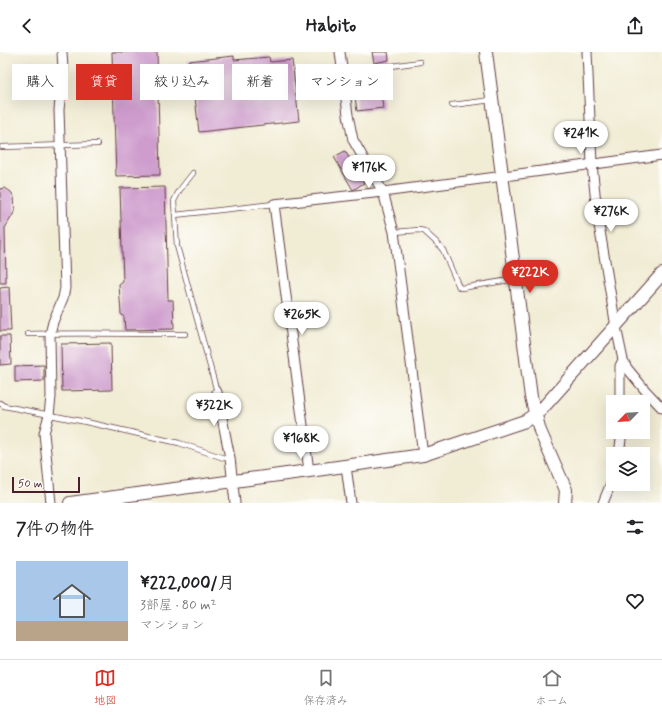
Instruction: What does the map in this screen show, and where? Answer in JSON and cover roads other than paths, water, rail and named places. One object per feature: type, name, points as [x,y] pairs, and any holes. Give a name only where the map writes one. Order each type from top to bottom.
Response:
[{"type":"street","points":[[51,503],[44,433],[49,415],[51,397],[50,334],[65,288],[59,110],[63,68],[62,52]]},
{"type":"street","points":[[340,52],[341,64]]},
{"type":"street","points":[[486,52],[531,397],[540,431],[566,490],[565,503]]},
{"type":"street","points":[[587,52],[592,164],[597,213],[616,327],[623,360],[633,375],[662,408]]},
{"type":"street","points":[[346,100],[353,140],[383,192],[394,232],[423,455]]},
{"type":"street","points":[[309,472],[274,204],[503,177],[662,155]]},
{"type":"street","points":[[70,503],[120,500],[232,481],[309,472],[423,455],[525,421],[541,410],[662,274]]},
{"type":"street","points":[[620,395],[620,366],[623,360]]},
{"type":"street","points":[[217,392],[230,458],[235,503]]},
{"type":"street","points":[[346,466],[351,503]]},
{"type":"street","points":[[603,503],[608,491]]},
{"type":"lane","points":[[393,66],[420,62]]},
{"type":"lane","points":[[452,105],[493,100]]},
{"type":"lane","points":[[2,147],[98,144]]},
{"type":"lane","points":[[193,173],[179,191],[174,201],[177,246],[217,392]]},
{"type":"lane","points":[[175,214],[274,204]]},
{"type":"lane","points":[[394,232],[424,231],[444,250],[458,287],[461,288],[516,279]]},
{"type":"lane","points":[[28,334],[185,334]]},
{"type":"lane","points":[[0,403],[4,406],[179,443],[224,458],[230,458]]}]
